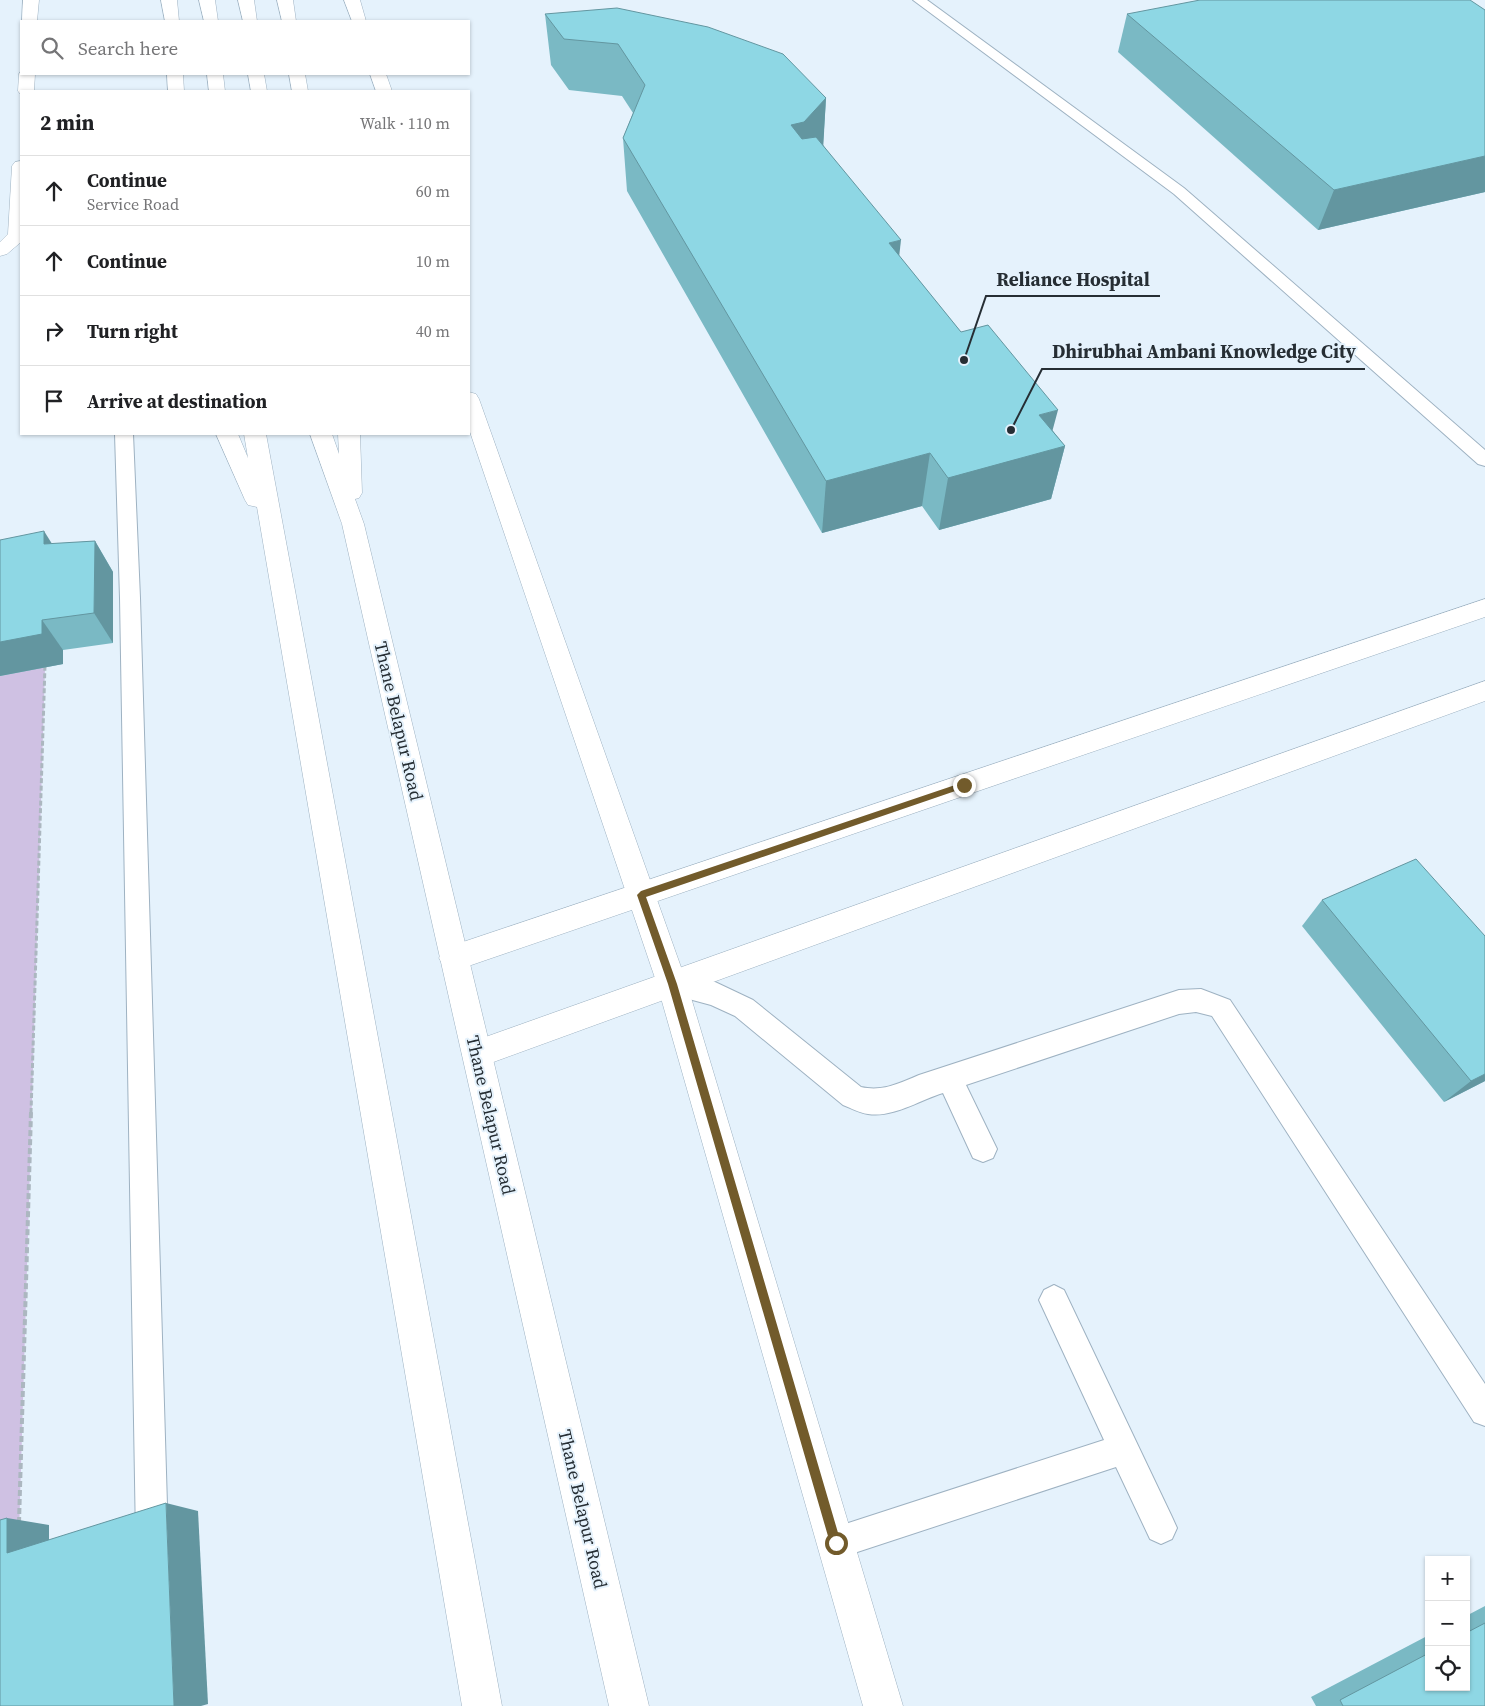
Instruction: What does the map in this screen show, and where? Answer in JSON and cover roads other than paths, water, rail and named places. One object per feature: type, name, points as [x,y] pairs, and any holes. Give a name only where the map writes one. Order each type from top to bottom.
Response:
[{"type":"street","points":[[30,20],[31,0]]},
{"type":"street","points":[[168,0],[172,20]]},
{"type":"street","points":[[207,0],[211,20]]},
{"type":"street","points":[[246,0],[250,20]]},
{"type":"street","points":[[284,0],[289,20]]},
{"type":"street","points":[[352,0],[359,20]]},
{"type":"street","points":[[26,75],[26,90]]},
{"type":"street","points":[[175,75],[176,90]]},
{"type":"street","points":[[215,75],[217,90]]},
{"type":"street","points":[[256,75],[259,90]]},
{"type":"street","points":[[297,75],[300,90]]},
{"type":"street","points":[[378,75],[384,90]]},
{"type":"street","points":[[0,250],[12,242],[17,234],[20,183]]},
{"type":"street","points":[[470,402],[672,984],[883,1706]]},
{"type":"street","points":[[228,435],[273,541]]},
{"type":"street","points":[[255,435],[482,1706]]},
{"type":"street","points":[[322,435],[353,524]]},
{"type":"street","points":[[348,435],[353,524]]},
{"type":"street","name":"Thane Belapur Road","points":[[353,524],[629,1706]]},
{"type":"street","points":[[454,958],[1485,608]]},
{"type":"street","points":[[477,1054],[1485,690]]},
{"type":"lane","points":[[919,0],[1179,191],[1485,460]]},
{"type":"lane","points":[[124,435],[130,598],[153,1566]]},
{"type":"lane","points":[[672,984],[715,994],[744,1008],[852,1096],[862,1101],[874,1103],[885,1101],[1179,1002],[1193,999],[1207,1001],[1221,1008],[1485,1411]]},
{"type":"lane","points":[[950,1079],[983,1149]]},
{"type":"lane","points":[[1054,1300],[1161,1528]]},
{"type":"lane","points":[[836,1543],[1124,1449]]},
{"type":"place","name":"Reliance Hospital","points":[[964,360]]},
{"type":"place","name":"Dhirubhai Ambani Knowledge City","points":[[1011,430]]}]
